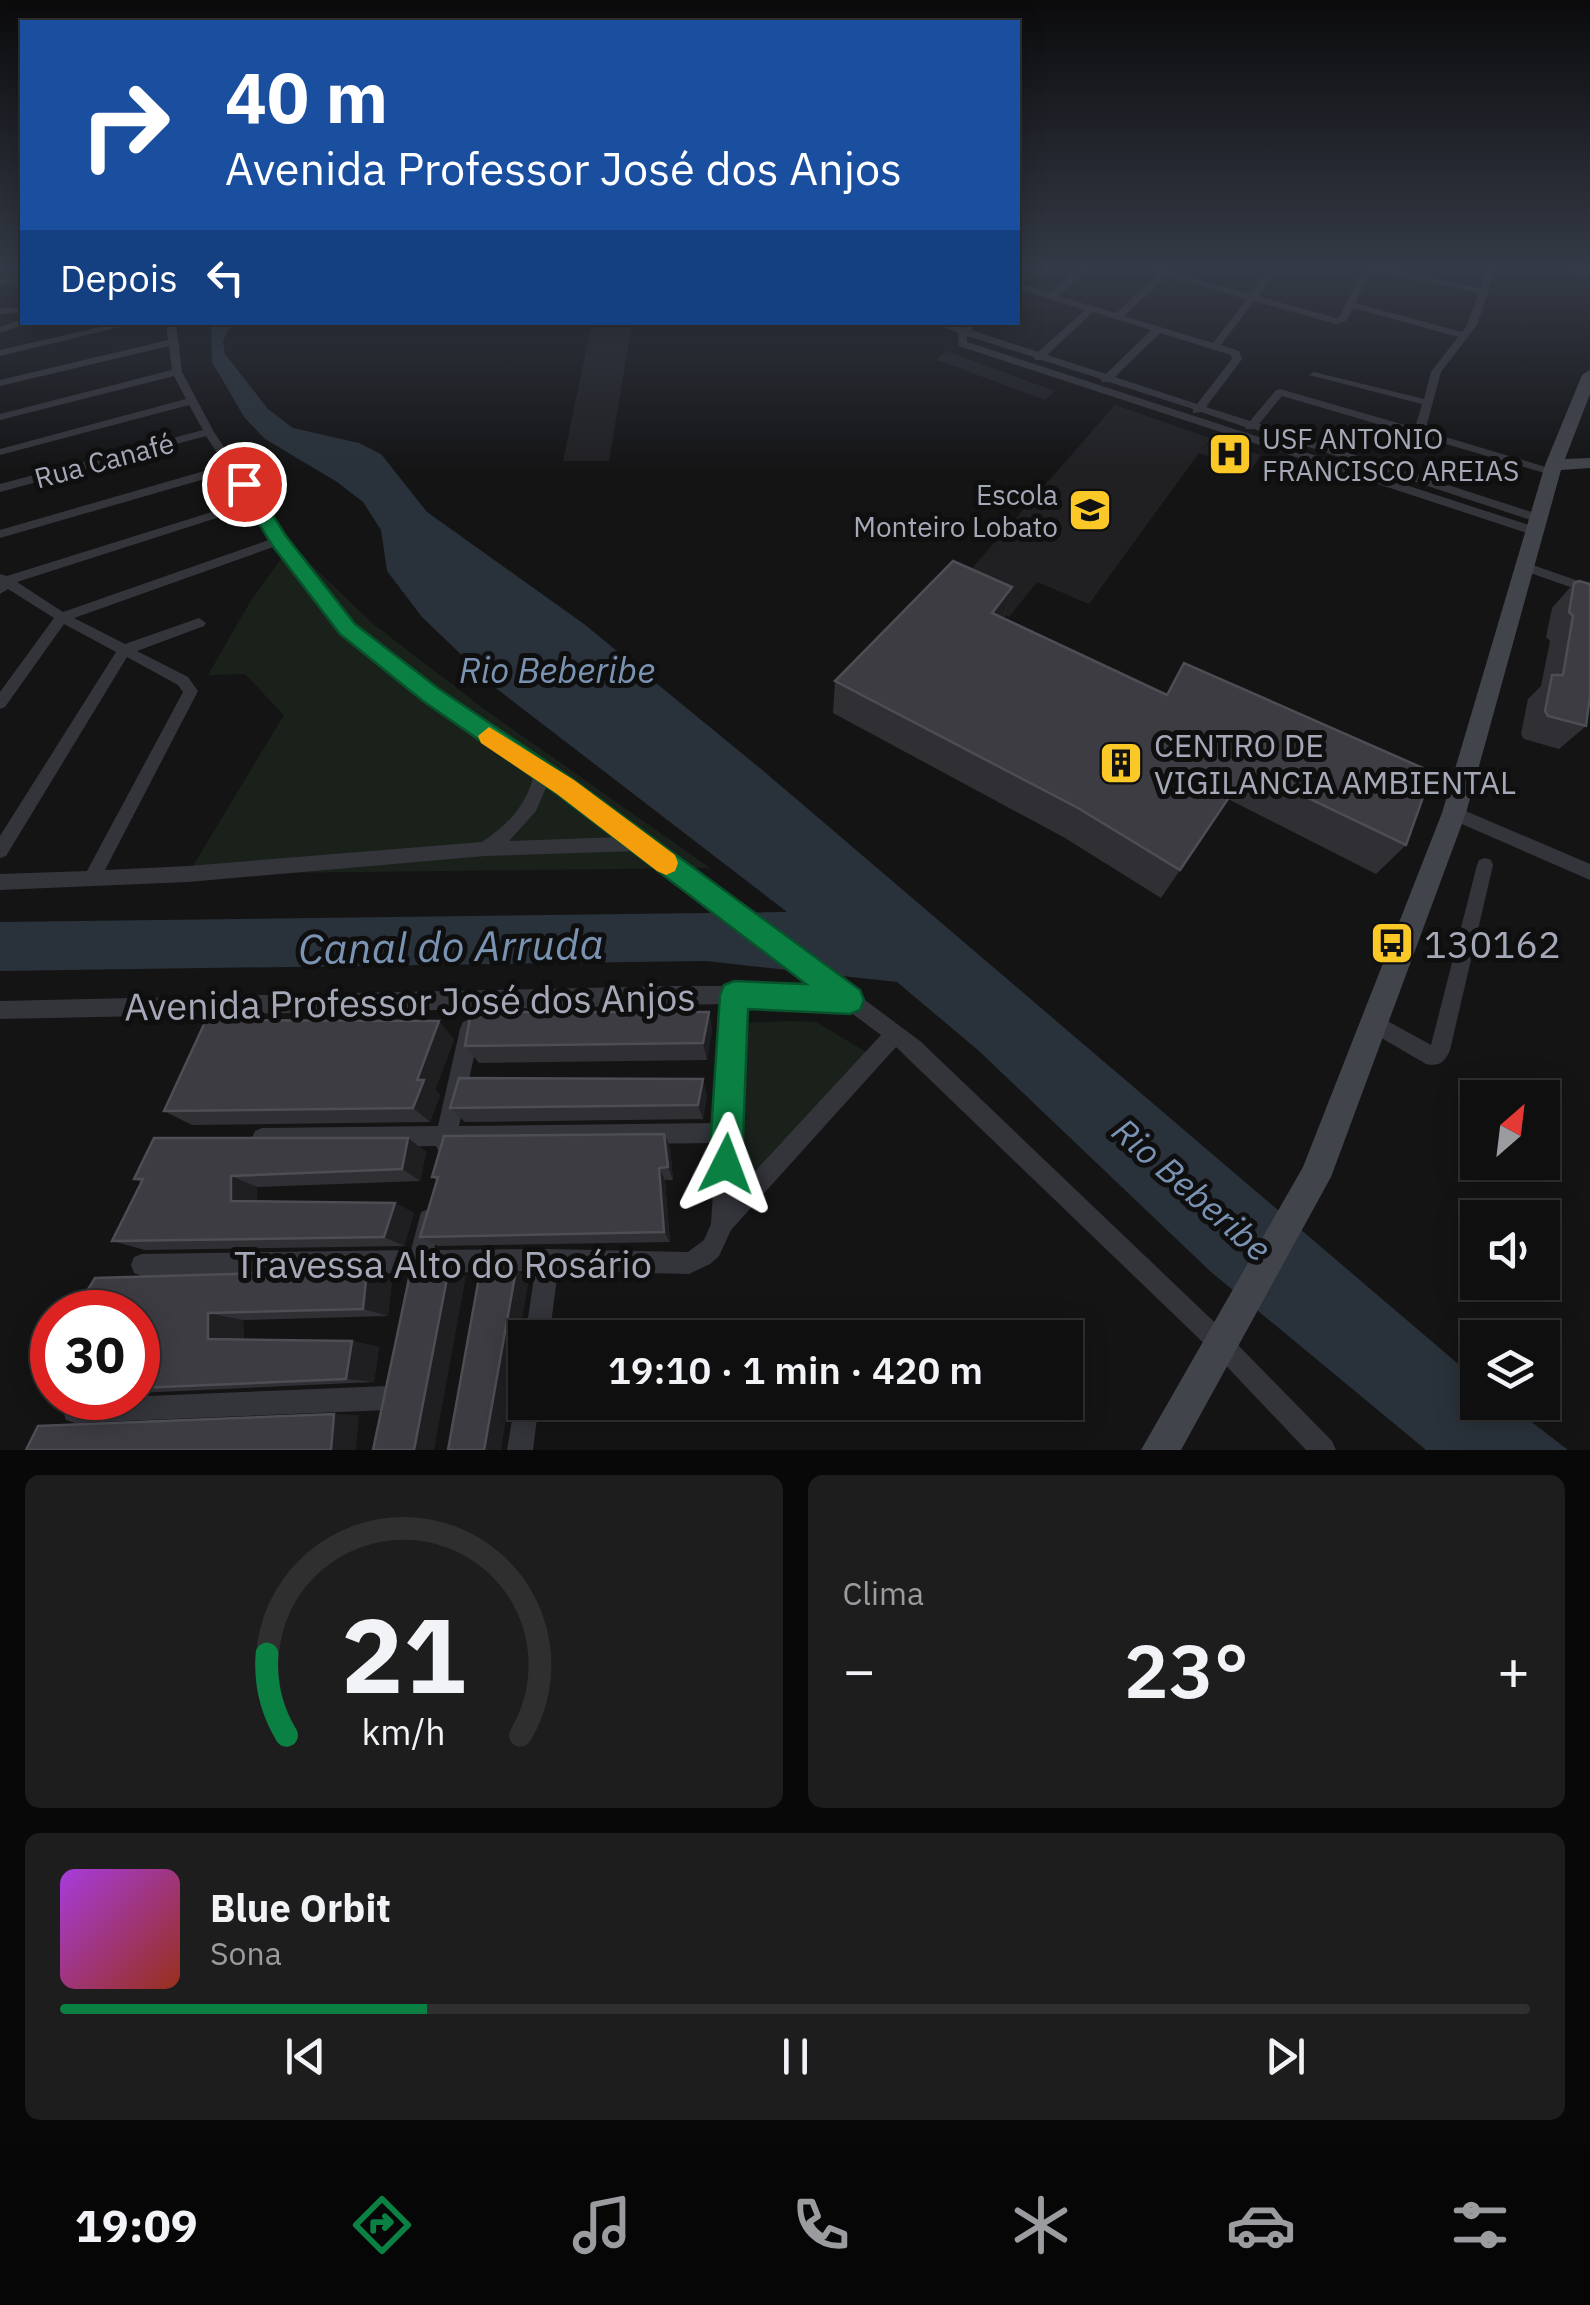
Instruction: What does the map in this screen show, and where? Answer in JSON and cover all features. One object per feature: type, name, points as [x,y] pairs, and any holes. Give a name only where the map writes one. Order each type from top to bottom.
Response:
[{"type":"main road","points":[[1160,1450],[1229,1335],[1312,1183],[1454,812],[1528,567],[1553,468],[1590,375]]},
{"type":"main road","points":[[1564,436],[1590,452]]},
{"type":"main road","points":[[1553,468],[1590,464]]},
{"type":"street","points":[[0,353],[77,336]]},
{"type":"street","points":[[173,336],[177,372],[208,432],[279,540],[348,629],[431,695],[542,771],[895,1034],[1229,1335],[1322,1450]]},
{"type":"street","points":[[961,336],[1250,427],[1538,525]]},
{"type":"street","points":[[961,336],[1032,368],[1538,525]]},
{"type":"street","points":[[1038,358],[1062,336]]},
{"type":"street","points":[[1106,380],[1152,336]]},
{"type":"street","points":[[1178,336],[1232,351],[1237,359],[1197,410]]},
{"type":"street","points":[[1215,346],[1224,336]]},
{"type":"street","points":[[1419,434],[1436,372],[1462,336]]},
{"type":"street","points":[[0,383],[173,342]]},
{"type":"street","points":[[0,417],[177,372]]},
{"type":"street","points":[[1314,375],[1428,403]]},
{"type":"street","points":[[1250,427],[1280,392],[1419,434],[1553,468]]},
{"type":"street","points":[[0,452],[192,401]]},
{"type":"street","name":"Rua Canafé","points":[[0,488],[208,432]]},
{"type":"street","points":[[0,534],[232,467]]},
{"type":"street","points":[[2,583],[255,502]]},
{"type":"street","points":[[0,703],[62,617],[279,540]]},
{"type":"street","points":[[1528,567],[1590,590]]},
{"type":"street","points":[[2,583],[183,681],[191,690],[92,878]]},
{"type":"street","points":[[0,851],[124,650],[199,623]]},
{"type":"street","points":[[486,849],[499,841],[534,802],[542,771]]},
{"type":"street","points":[[1454,812],[1590,872]]},
{"type":"street","points":[[0,882],[486,849],[647,850]]},
{"type":"street","points":[[1373,1022],[1426,1054],[1435,1056],[1440,1050],[1484,865]]},
{"type":"street","points":[[722,1224],[734,995]]},
{"type":"street","name":"Avenida Professor José dos Anjos","points":[[0,1010],[734,995],[850,1000]]},
{"type":"street","points":[[412,1296],[476,1000]]},
{"type":"street","name":"Travessa Alto do Rosário","points":[[142,1265],[548,1260],[689,1263],[708,1255],[718,1242],[722,1224],[895,1034]]},
{"type":"street","points":[[248,1138],[727,1133]]},
{"type":"street","points":[[540,1320],[548,1260]]},
{"type":"street","points":[[160,1407],[388,1398]]},
{"type":"street","points":[[520,1450],[525,1420]]},
{"type":"shaded area","points":[[589,336],[630,336],[609,461],[563,461]]},
{"type":"shaded area","points":[[946,351],[1055,391],[1045,400],[937,360]]},
{"type":"shaded area","name":"Escola Monteiro Lobato","points":[[1115,405],[1210,438],[1203,450],[1212,438],[1261,455],[1251,470],[1199,453],[1089,604],[1037,582],[1009,617],[952,591]]},
{"type":"shaded area","points":[[291,545],[372,623],[484,709],[710,868],[188,874],[284,715],[245,674],[208,675],[250,602]]},
{"type":"shaded area","points":[[816,1022],[868,1053],[732,1201],[741,1023]]},
{"type":"water","name":"Rio Beberibe","points":[[211,336],[226,336],[225,354],[268,409],[293,428],[359,443],[381,454],[427,512],[584,624],[761,769],[1460,1365],[1460,1420],[1529,1420],[1568,1450],[1426,1450],[1211,1272],[979,1051],[897,982],[706,961],[0,971],[0,922],[787,912],[497,689],[422,617],[387,571],[381,530],[363,502],[265,439],[244,417],[212,362]]},
{"type":"building","name":"CENTRO DE VIGILANCIA AMBIENTAL","points":[[953,561],[1012,587],[992,613],[1167,695],[1184,663],[1432,772],[1406,845],[1248,769],[1180,870],[1078,808],[835,681]]},
{"type":"building","points":[[1574,583],[1590,584],[1590,696],[1586,726],[1548,716],[1545,711],[1552,675],[1563,675],[1573,616],[1569,612]]},
{"type":"building","points":[[471,1012],[709,1012],[703,1043],[465,1046]]},
{"type":"building","points":[[206,1020],[439,1021],[417,1080],[424,1080],[413,1108],[164,1111]]},
{"type":"building","points":[[459,1078],[703,1079],[698,1105],[450,1108]]},
{"type":"building","points":[[664,1134],[668,1167],[659,1168],[664,1232],[420,1237],[438,1177],[432,1177],[444,1136]]},
{"type":"building","points":[[154,1138],[408,1138],[402,1169],[231,1176],[231,1201],[395,1203],[384,1237],[112,1241],[143,1179],[134,1179]]},
{"type":"building","points":[[449,1268],[414,1450],[373,1450],[411,1269]]},
{"type":"building","points":[[367,1270],[363,1309],[208,1313],[208,1339],[352,1341],[346,1379],[160,1387],[160,1290],[88,1290],[95,1278]]},
{"type":"building","points":[[516,1270],[484,1450],[448,1450],[480,1272]]},
{"type":"building","points":[[334,1414],[331,1450],[26,1450],[38,1426]]},
{"type":"slow traffic","points":[[489,736],[566,787],[666,863]]},
{"type":"place","name":"USF ANTONIO FRANCISCO AREIAS","points":[[1230,454]]},
{"type":"place","name":"Escola Monteiro Lobato","points":[[1090,510]]},
{"type":"place","name":"CENTRO DE VIGILANCIA AMBIENTAL","points":[[1121,763]]},
{"type":"place","name":"130162","points":[[1392,943]]},
{"type":"route","points":[[244,484],[279,540],[348,629],[431,695],[566,787],[850,1000],[734,995],[726,1164]]},
{"type":"water label","name":"Canal do Arruda","points":[[451,946]]}]
